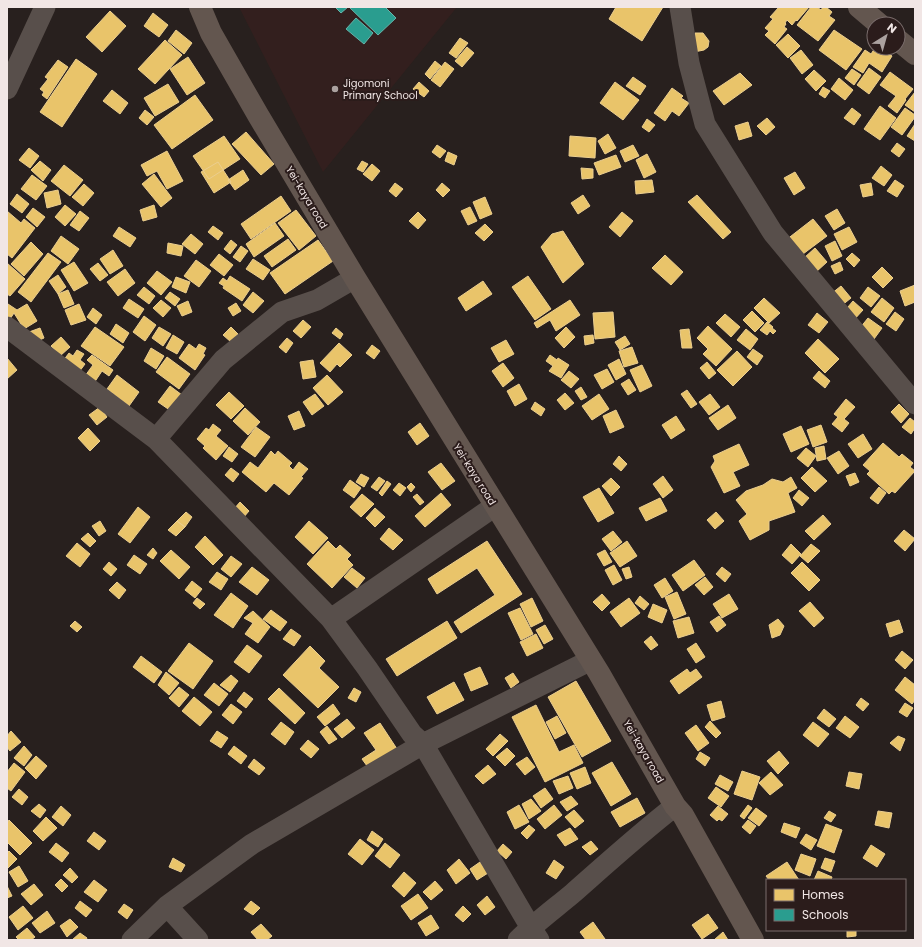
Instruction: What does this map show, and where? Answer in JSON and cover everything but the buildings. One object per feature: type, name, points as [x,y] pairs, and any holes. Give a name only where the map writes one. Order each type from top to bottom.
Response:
[{"type":"main road","name":"Yei-kaya road","points":[[200,7],[211,33],[258,116],[355,278],[591,660],[675,806],[683,815],[753,940]]},
{"type":"main road","points":[[859,7],[870,16]]},
{"type":"main road","points":[[906,47],[915,54]]},
{"type":"street","points":[[7,89],[45,7]]},
{"type":"street","points":[[680,7],[689,63],[705,124],[773,233],[915,404]]},
{"type":"street","points":[[156,439],[223,360],[282,312],[317,300],[355,278]]},
{"type":"street","points":[[7,327],[156,439],[331,619],[367,668],[412,734],[423,744],[529,936],[554,910],[646,828],[675,806]]},
{"type":"street","points":[[331,619],[495,506]]},
{"type":"street","points":[[132,940],[167,906],[252,844],[423,744],[591,660]]},
{"type":"street","points":[[167,906],[198,940]]},
{"type":"shaded area","name":"Jigomoni Primary School","points":[[239,7],[457,7],[323,172]]},
{"type":"place","name":"Jigomoni Primary School","points":[[335,89]]}]
